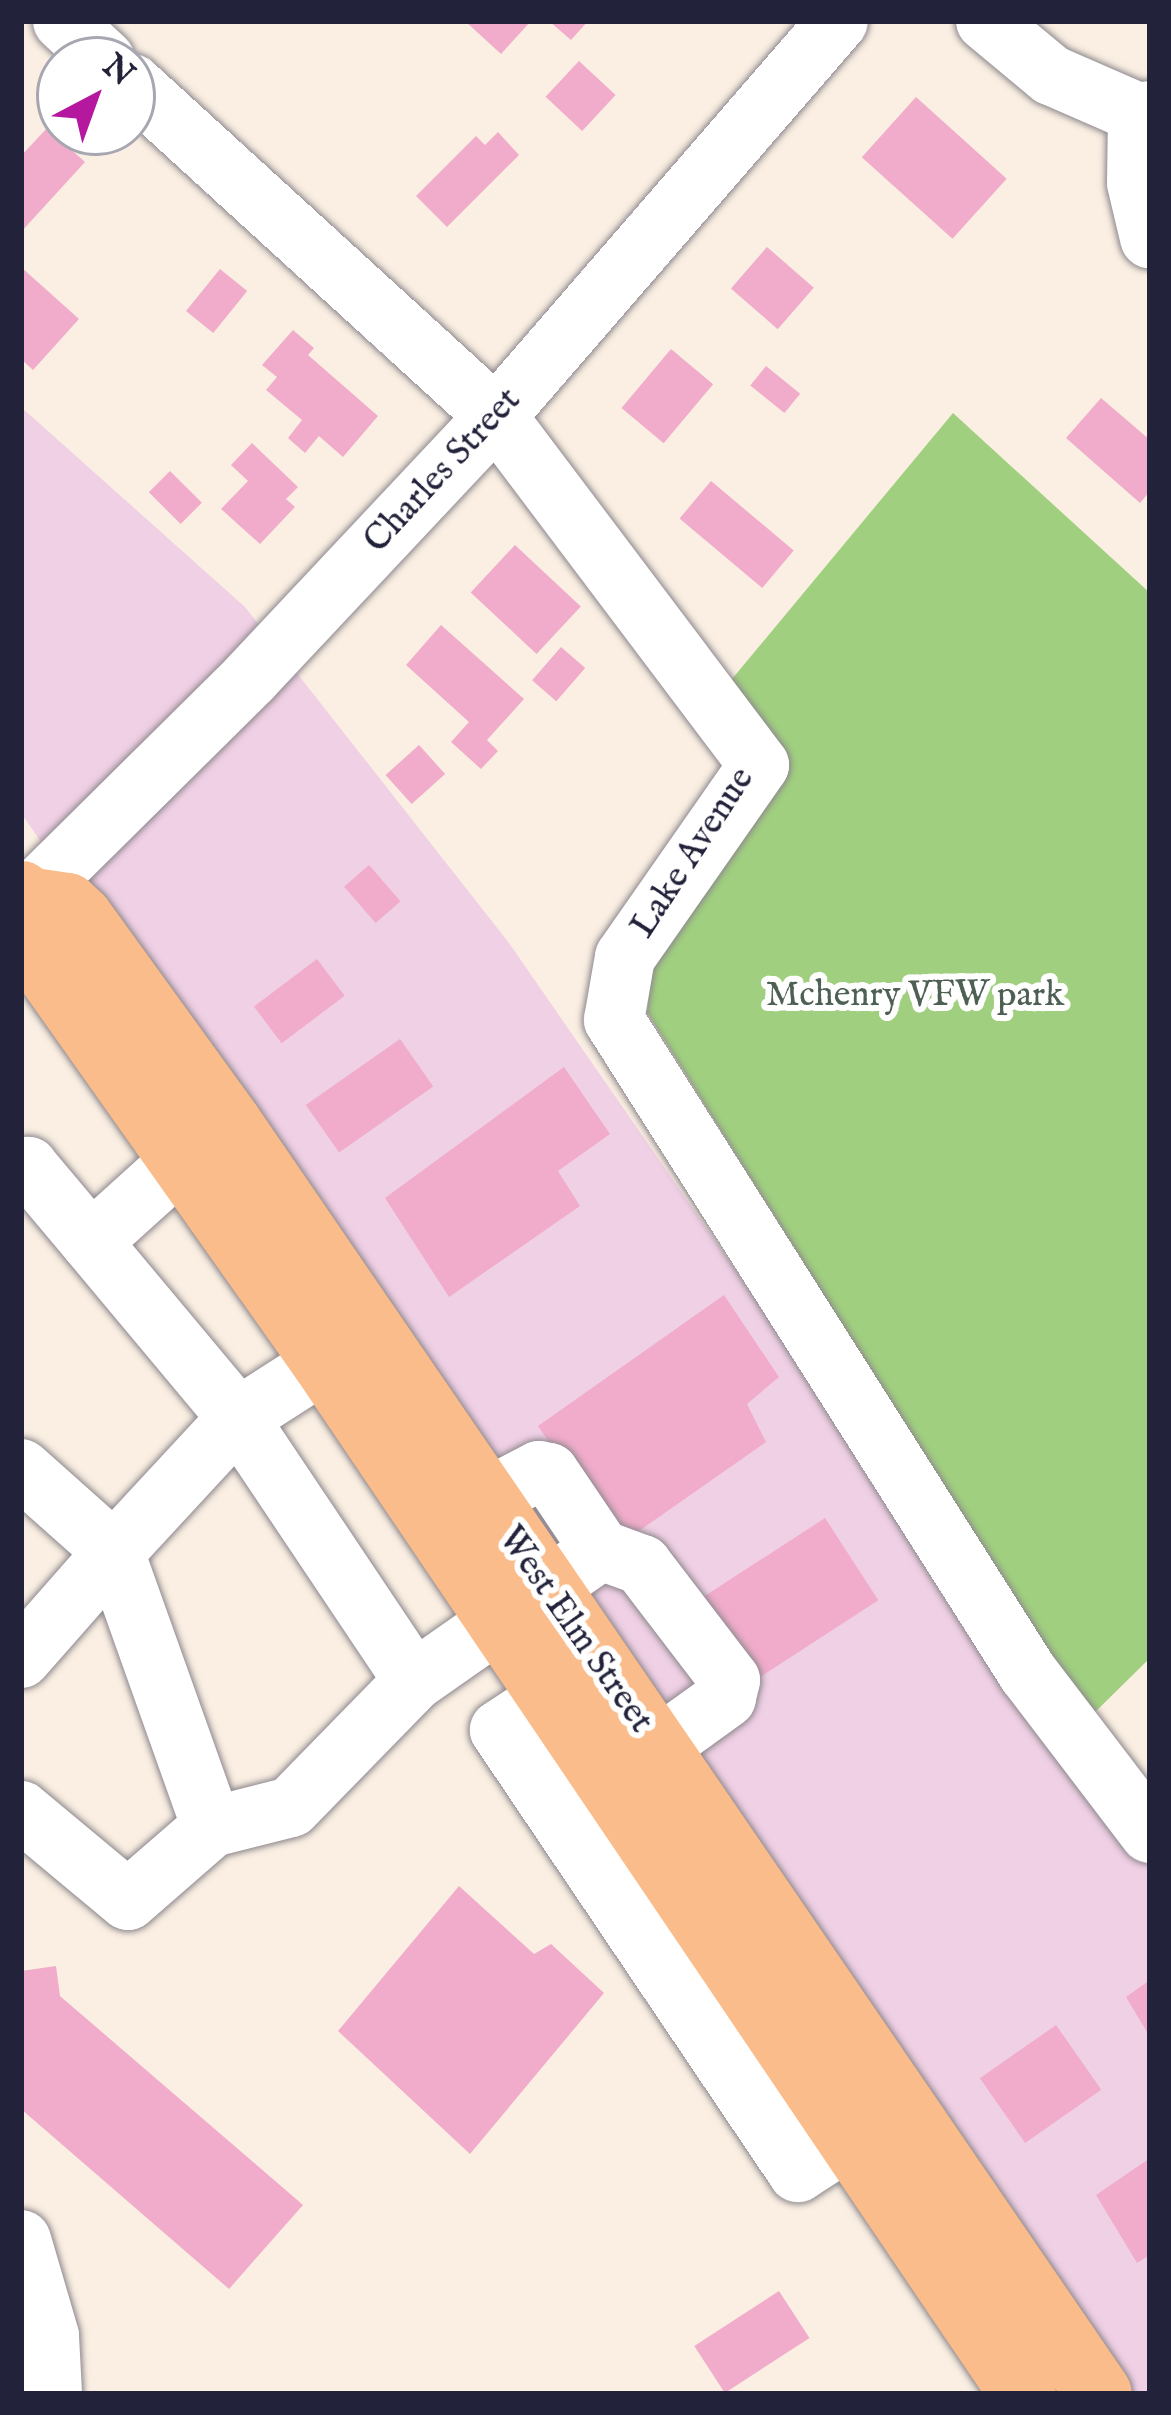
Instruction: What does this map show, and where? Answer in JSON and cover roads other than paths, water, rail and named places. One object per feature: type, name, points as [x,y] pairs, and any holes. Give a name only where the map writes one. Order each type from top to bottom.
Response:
[{"type":"main road","name":"West Elm Street","points":[[23,897],[68,906],[80,918],[204,1139],[523,1608],[606,1779]]},
{"type":"main road","name":"West Elm Street","points":[[523,1608],[550,1697],[606,1779],[694,1852],[875,2123],[1023,2394]]},
{"type":"main road","name":"West Elm Street","points":[[694,1852],[700,1971],[875,2123],[1099,2394]]},
{"type":"street","name":"Charles Street","points":[[23,897],[251,677],[496,416],[838,21]]},
{"type":"street","points":[[986,21],[1051,75],[1144,112],[1137,183],[1150,238]]},
{"type":"street","name":"Lake Avenue","points":[[156,106],[496,416],[759,765],[626,957],[614,1020],[1028,1673],[1150,1833]]},
{"type":"street","points":[[92,1242],[204,1139]]},
{"type":"street","points":[[21,1175],[28,1167],[238,1418],[414,1681]]},
{"type":"street","points":[[21,1658],[238,1418],[348,1348]]},
{"type":"street","points":[[21,1469],[114,1552],[212,1827]]},
{"type":"street","points":[[459,1511],[529,1471],[549,1473],[601,1550],[642,1565],[730,1681],[726,1698],[606,1779],[617,1905],[700,1971]]},
{"type":"street","points":[[21,1811],[128,1900],[212,1827],[290,1807],[414,1681],[601,1550]]},
{"type":"street","points":[[617,1905],[694,1852]]},
{"type":"street","points":[[21,2240],[49,2336],[52,2394]]},
{"type":"park label","name":"Mchenry VFW park","points":[[915,996]]}]
